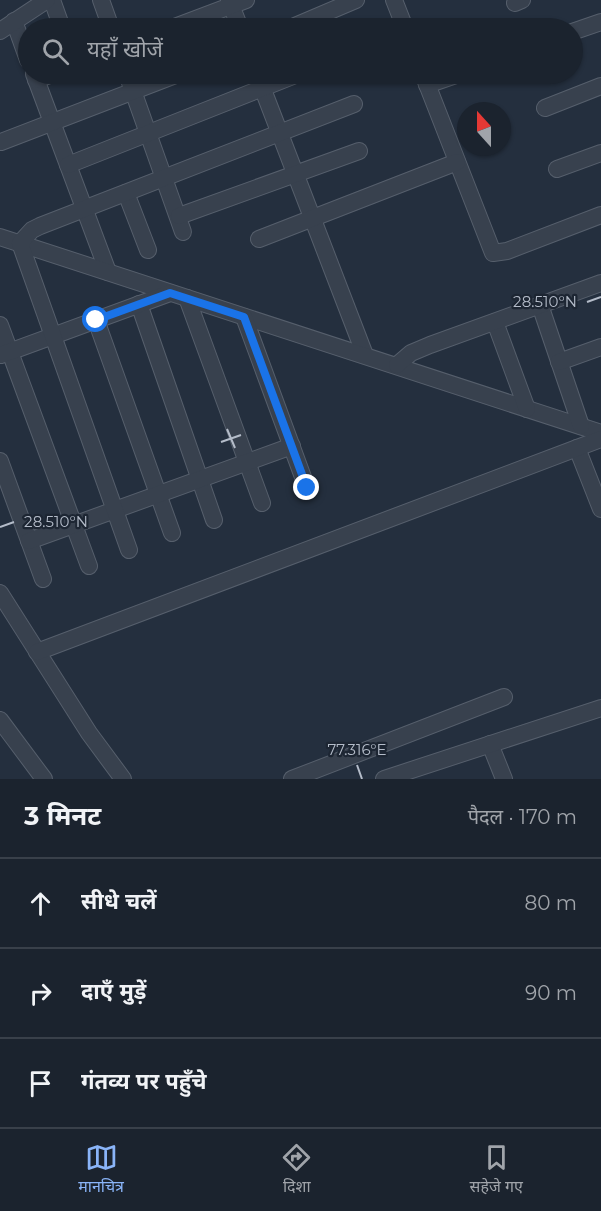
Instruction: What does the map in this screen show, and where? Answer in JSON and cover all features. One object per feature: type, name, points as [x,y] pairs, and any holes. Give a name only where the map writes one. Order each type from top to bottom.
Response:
[{"type":"street","points":[[19,18],[47,0]]},
{"type":"street","points":[[52,0],[58,18]]},
{"type":"street","points":[[314,18],[356,0]]},
{"type":"street","points":[[394,0],[400,18]]},
{"type":"street","points":[[103,1],[108,18]]},
{"type":"street","points":[[197,18],[236,2],[238,18]]},
{"type":"street","points":[[583,29],[601,22]]},
{"type":"street","points":[[7,26],[18,44]]},
{"type":"street","points":[[38,84],[108,272]]},
{"type":"street","points":[[131,84],[181,224],[359,151]]},
{"type":"street","points":[[1,142],[152,84]]},
{"type":"street","points":[[68,165],[149,133],[254,84]]},
{"type":"street","points":[[261,84],[365,355]]},
{"type":"street","points":[[427,84],[493,253],[507,251],[601,215]]},
{"type":"street","points":[[545,108],[601,86]]},
{"type":"street","points":[[20,243],[40,226],[354,104]]},
{"type":"street","points":[[557,169],[601,153]]},
{"type":"street","points":[[260,239],[457,162]]},
{"type":"street","points":[[126,193],[148,250]]},
{"type":"street","points":[[0,237],[601,433]]},
{"type":"street","points":[[20,243],[129,550]]},
{"type":"street","points":[[398,365],[411,353],[601,283]]},
{"type":"street","points":[[5,354],[170,293]]},
{"type":"street","points":[[186,298],[262,503]]},
{"type":"street","points":[[139,304],[214,520]]},
{"type":"street","points":[[540,305],[580,426]]},
{"type":"street","points":[[244,317],[307,488]]},
{"type":"street","points":[[96,320],[172,533]]},
{"type":"street","points":[[495,322],[527,409]]},
{"type":"street","points":[[0,325],[5,354],[89,566]]},
{"type":"street","points":[[559,362],[601,347]]},
{"type":"street","points":[[37,652],[601,440]]},
{"type":"street","points":[[29,541],[292,446]]},
{"type":"street","points":[[577,448],[601,509]]},
{"type":"street","points":[[0,461],[4,486],[43,579]]},
{"type":"street","points":[[0,593],[89,733],[123,779]]},
{"type":"street","points":[[301,777],[504,697]]},
{"type":"street","points":[[384,779],[601,708]]},
{"type":"street","points":[[0,720],[44,779]]},
{"type":"street","points":[[490,744],[504,779]]},
{"type":"route","points":[[96,320],[170,293],[244,317],[307,488]]}]
